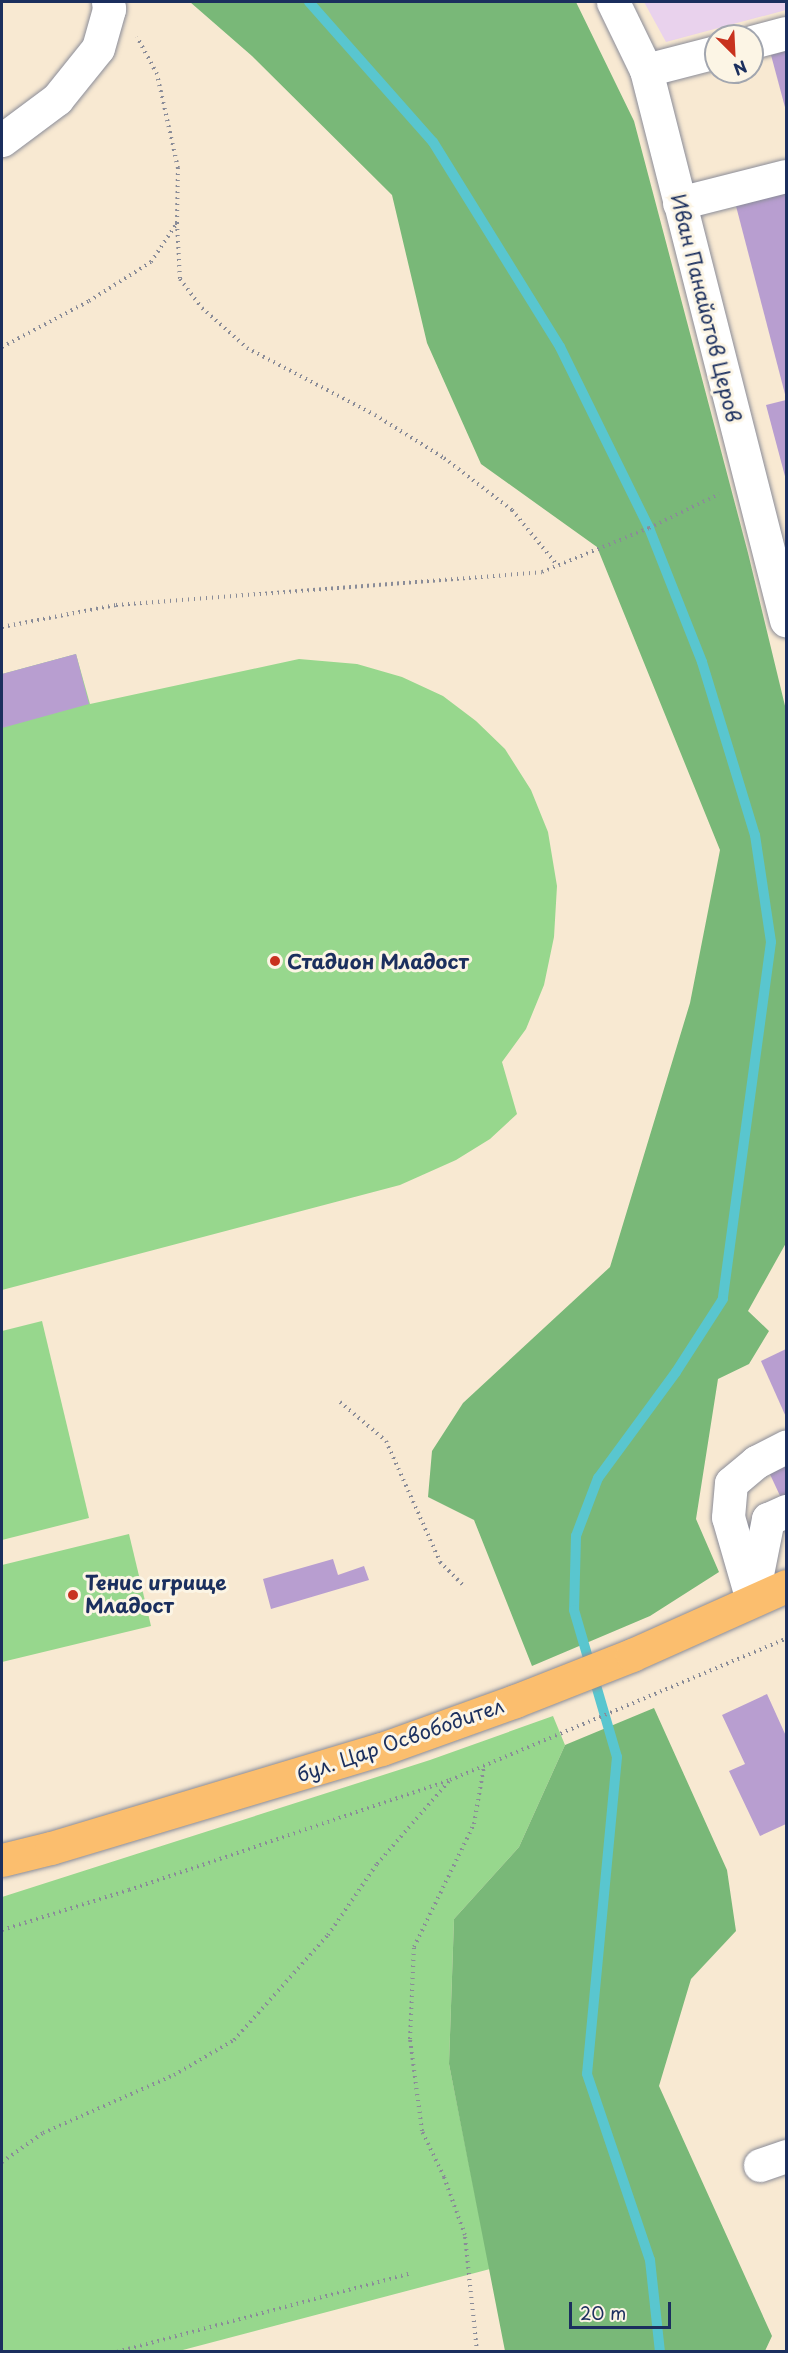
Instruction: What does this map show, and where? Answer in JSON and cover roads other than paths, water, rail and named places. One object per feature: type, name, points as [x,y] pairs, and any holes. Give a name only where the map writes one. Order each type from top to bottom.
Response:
[{"type":"main road","name":"бул. Цар Освободител","points":[[2,1860],[51,1848],[350,1759],[542,1691],[632,1655],[786,1586]]},
{"type":"street","name":"Иван Панайотов Церов","points":[[613,2],[646,70],[786,620]]},
{"type":"street","points":[[2,140],[57,99],[98,48],[109,5]]},
{"type":"street","points":[[764,39],[786,33]]},
{"type":"street","points":[[646,70],[704,55]]},
{"type":"street","points":[[680,202],[786,176]]},
{"type":"street","points":[[752,1600],[728,1517],[732,1483],[756,1462],[786,1447]]},
{"type":"street","points":[[752,1600],[768,1519],[786,1511]]},
{"type":"waterway","points":[[309,2],[433,142],[560,347],[649,528],[702,662],[755,835],[771,942],[723,1299],[676,1372],[598,1478],[576,1536],[574,1610],[617,1757],[587,2074],[650,2260],[660,2352]]},
{"type":"place","name":"Стадион Младост","points":[[275,961]]},
{"type":"place","name":"Тенис игрище Младост","points":[[73,1595]]}]
